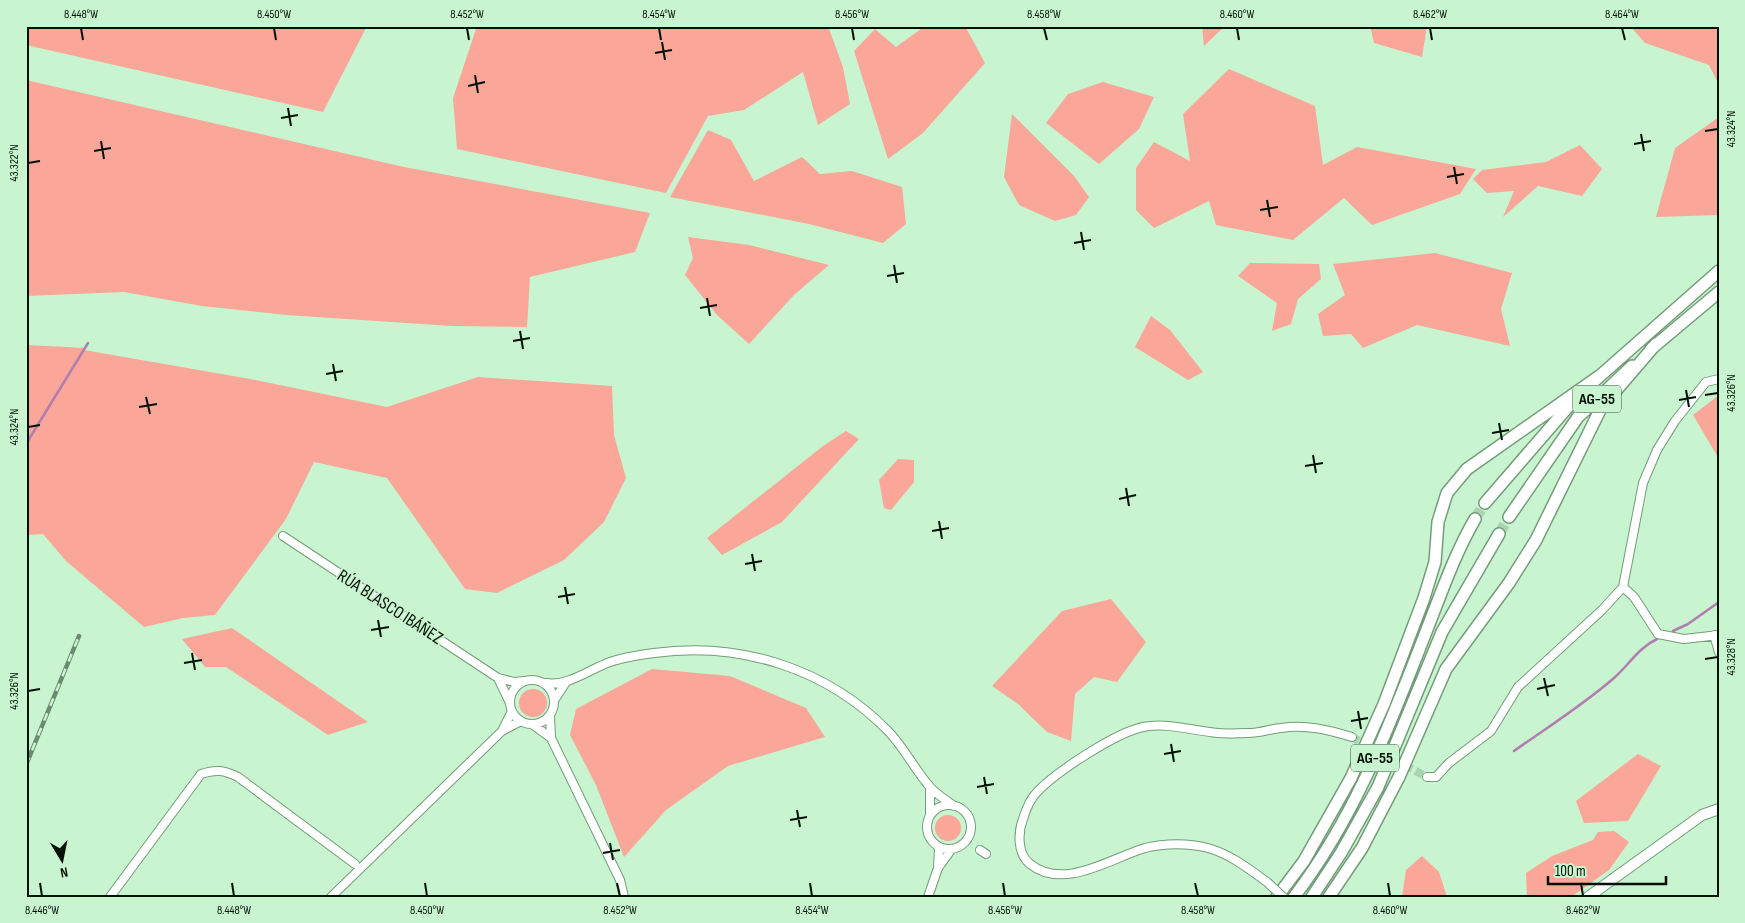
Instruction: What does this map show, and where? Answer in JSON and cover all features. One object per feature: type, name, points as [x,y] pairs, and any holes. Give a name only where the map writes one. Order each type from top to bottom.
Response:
[{"type":"highway","name":"AG-55","points":[[1485,503],[1575,399],[1719,272]]},
{"type":"highway","name":"AG-55","points":[[1509,517],[1578,417],[1616,378],[1719,292]]},
{"type":"highway","points":[[1329,897],[1362,848],[1399,777],[1446,669],[1508,583],[1536,540],[1602,408],[1656,344]]},
{"type":"highway","points":[[1278,897],[1304,861],[1351,778],[1384,704],[1424,598],[1434,562],[1438,522],[1447,493],[1472,466],[1598,377]]},
{"type":"highway","name":"AG-55","points":[[1294,897],[1332,842],[1361,791],[1388,728],[1449,570],[1475,519]]},
{"type":"highway","name":"AG-55","points":[[1312,897],[1341,854],[1378,787],[1442,632],[1498,534]]},
{"type":"main road","points":[[1588,897],[1702,815],[1719,809]]},
{"type":"street","points":[[1427,777],[1436,777],[1449,763],[1491,731],[1518,687],[1602,610],[1623,587],[1643,483],[1657,450],[1675,421],[1706,382],[1719,379]]},
{"type":"street","name":"RÚA BLASCO IBÁÑEZ","points":[[283,536],[498,678],[514,682],[524,680]]},
{"type":"street","points":[[1623,587],[1634,597],[1658,634],[1684,640],[1716,635],[1719,652]]},
{"type":"street","points":[[510,703],[513,690],[524,680],[536,679],[546,683],[566,682],[610,662],[656,652],[686,649],[721,650],[774,660],[829,685],[870,714],[906,752],[930,787],[954,806],[964,811],[971,827],[966,842],[951,850],[938,868]]},
{"type":"street","points":[[498,678],[506,692],[512,712],[520,721],[532,724],[551,738]]},
{"type":"street","points":[[566,682],[555,699],[550,715],[551,738],[620,880],[624,897]]},
{"type":"street","points":[[546,683],[555,699]]},
{"type":"street","points":[[502,731],[512,712]]},
{"type":"street","points":[[532,724],[543,721],[550,715]]},
{"type":"street","points":[[331,897],[502,731],[520,721]]},
{"type":"street","points":[[1283,897],[1267,882],[1237,861],[1210,848],[1180,844],[1147,848],[1081,872],[1056,874],[1029,864],[1022,853],[1020,826],[1026,809],[1036,793],[1055,777],[1116,737],[1142,727],[1170,726],[1218,733],[1256,733],[1283,727],[1310,727],[1352,737]]},
{"type":"street","points":[[110,897],[201,774],[213,770],[224,770],[238,777],[332,845],[354,864]]},
{"type":"street","points":[[930,787],[930,815],[926,830],[928,837],[939,848],[951,850]]},
{"type":"street","points":[[930,815],[940,807],[954,806]]},
{"type":"street","points":[[928,897],[938,868],[939,848]]},
{"type":"shaded area","points":[[26,26],[367,26],[323,112],[26,45]]},
{"type":"shaded area","points":[[477,26],[828,26],[843,67],[850,104],[818,125],[803,72],[744,110],[708,116],[666,193],[457,149],[453,98]]},
{"type":"shaded area","points":[[925,26],[965,26],[985,63],[923,133],[888,159],[854,51],[875,29],[896,47]]},
{"type":"shaded area","points":[[1202,26],[1225,26],[1204,46]]},
{"type":"shaded area","points":[[1370,26],[1427,26],[1422,57],[1374,43]]},
{"type":"shaded area","points":[[1630,26],[1719,26],[1719,85],[1709,65],[1645,43]]},
{"type":"shaded area","points":[[1229,69],[1315,106],[1323,165],[1357,147],[1476,169],[1460,194],[1372,225],[1344,198],[1293,240],[1216,225],[1209,201],[1154,228],[1136,210],[1136,168],[1154,142],[1190,161],[1183,114]]},
{"type":"shaded area","points":[[26,80],[404,167],[650,213],[635,252],[530,277],[527,327],[452,326],[286,315],[202,306],[124,292],[26,296]]},
{"type":"shaded area","points":[[1103,82],[1154,97],[1139,129],[1099,164],[1046,123],[1068,94]]},
{"type":"shaded area","points":[[1012,114],[1074,176],[1089,197],[1076,215],[1055,221],[1019,205],[1004,177]]},
{"type":"shaded area","points":[[1719,117],[1719,215],[1656,217],[1675,148]]},
{"type":"shaded area","points":[[708,130],[731,140],[754,181],[802,157],[820,174],[852,171],[902,187],[906,224],[883,243],[809,224],[670,197]]},
{"type":"shaded area","points":[[1580,145],[1602,169],[1582,196],[1538,186],[1503,217],[1514,191],[1487,193],[1473,179],[1482,170],[1546,162]]},
{"type":"shaded area","points":[[688,237],[749,245],[829,265],[794,295],[749,344],[717,315],[685,275],[693,258]]},
{"type":"shaded area","points":[[1435,253],[1512,273],[1501,309],[1510,346],[1417,325],[1363,348],[1351,334],[1323,336],[1318,314],[1345,295],[1333,264]]},
{"type":"shaded area","points":[[1250,263],[1319,264],[1321,279],[1298,299],[1291,324],[1272,331],[1277,303],[1238,276]]},
{"type":"shaded area","points":[[1151,316],[1170,330],[1203,372],[1188,380],[1135,347]]},
{"type":"shaded area","points":[[26,345],[85,348],[84,350],[250,379],[387,407],[478,377],[612,386],[614,435],[626,478],[604,522],[564,560],[497,593],[465,589],[387,478],[314,462],[286,519],[215,615],[183,618],[144,627],[66,561],[43,534],[26,535]]},
{"type":"shaded area","points":[[1719,395],[1719,459],[1693,415]]},
{"type":"shaded area","points":[[846,431],[859,439],[782,522],[722,555],[707,538],[823,446]]},
{"type":"shaded area","points":[[898,459],[914,460],[914,482],[891,510],[884,508],[879,480]]},
{"type":"shaded area","points":[[1111,599],[1146,642],[1117,682],[1094,677],[1075,694],[1071,741],[1047,732],[1018,704],[992,686],[1062,611]]},
{"type":"shaded area","points":[[232,628],[368,722],[328,735],[226,667],[205,667],[182,639]]},
{"type":"shaded area","points":[[652,669],[730,676],[806,708],[825,737],[728,766],[666,810],[624,857],[596,785],[570,735],[576,709]]},
{"type":"shaded area","points":[[533,689],[543,693],[547,703],[543,713],[533,717],[523,713],[519,703],[523,693]]},
{"type":"shaded area","points":[[1638,754],[1661,766],[1628,821],[1584,823],[1576,801]]},
{"type":"shaded area","points":[[948,815],[957,819],[961,828],[957,837],[948,841],[939,837],[935,828],[939,819]]},
{"type":"shaded area","points":[[1614,831],[1629,842],[1609,870],[1571,897],[1527,897],[1526,873],[1552,856],[1593,840],[1598,832]]},
{"type":"shaded area","points":[[1422,856],[1439,872],[1447,897],[1402,897],[1406,870]]},
{"type":"waterway","points":[[26,444],[88,343]]},
{"type":"waterway","points":[[1673,631],[1688,624],[1719,602]]},
{"type":"waterway","points":[[1514,751],[1590,697],[1614,678],[1644,647],[1657,639]]},
{"type":"tunnel","points":[[1475,519],[1485,503]]},
{"type":"tunnel","points":[[1499,534],[1509,517]]},
{"type":"tunnel","points":[[1352,737],[1427,777]]},
{"type":"railway","points":[[26,765],[79,636]]}]
